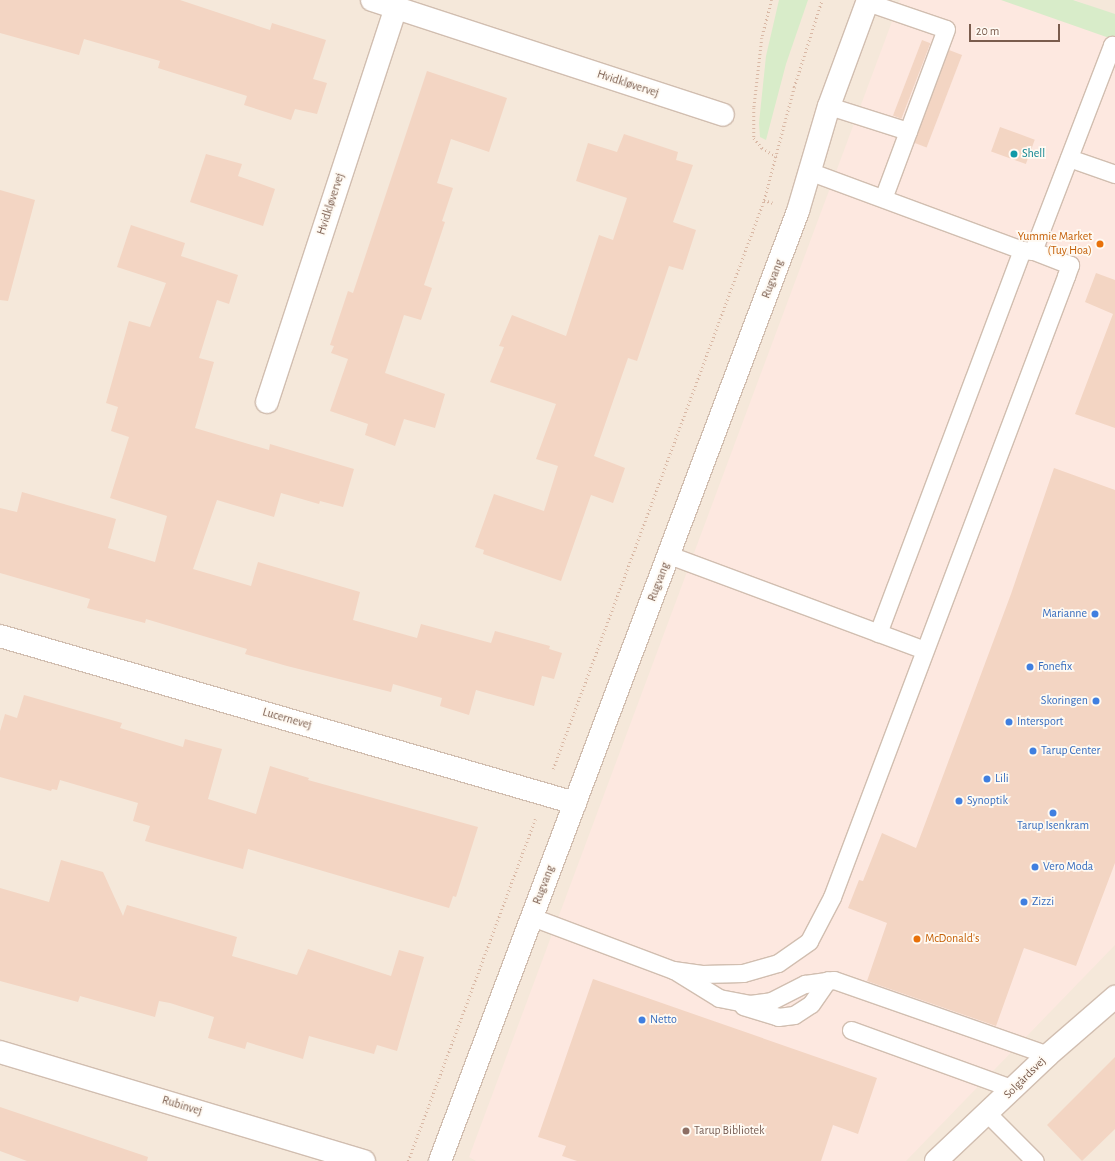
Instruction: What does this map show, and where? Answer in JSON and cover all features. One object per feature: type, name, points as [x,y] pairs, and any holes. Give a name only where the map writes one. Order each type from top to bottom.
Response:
[{"type":"street","name":"Hvidkløvervej","points":[[372,0],[723,115]]},
{"type":"street","name":"Rugvang","points":[[440,1161],[669,555],[811,172],[829,106],[868,1]]},
{"type":"street","name":"Hvidkløvervej","points":[[267,402],[396,7]]},
{"type":"street","name":"Lucernevej","points":[[0,636],[575,802]]},
{"type":"street","name":"Solgårdsvej","points":[[936,1161],[988,1114],[1048,1055],[1115,998]]},
{"type":"street","name":"Rubinvej","points":[[0,1052],[364,1161]]},
{"type":"lane","points":[[868,1],[946,29],[883,198]]},
{"type":"lane","points":[[878,633],[1028,250],[1069,158],[1112,45],[1115,46]]},
{"type":"lane","points":[[829,106],[908,132]]},
{"type":"lane","points":[[1069,158],[1115,174]]},
{"type":"lane","points":[[532,917],[674,970],[702,974],[743,973],[778,963],[808,941],[832,897],[1070,265],[811,172]]},
{"type":"lane","points":[[669,555],[924,650]]},
{"type":"lane","points":[[674,970],[704,990],[733,1003],[778,1017],[794,1015],[812,1004],[828,980]]},
{"type":"lane","points":[[733,1003],[750,1004],[770,1001],[805,984],[828,980],[852,984],[1048,1055]]},
{"type":"lane","points":[[851,1030],[1014,1089]]},
{"type":"lane","points":[[988,1114],[1035,1161]]},
{"type":"path","points":[[772,0],[762,38],[754,108],[754,138],[762,148],[777,157]]},
{"type":"path","points":[[408,1161],[761,208],[777,157],[794,87],[822,0]]},
{"type":"shaded area","points":[[0,0],[1115,0],[1115,1161],[0,1161]]},
{"type":"shaded area","points":[[900,0],[1075,0],[1115,16],[1115,945],[906,1161],[476,1161],[469,1157]]},
{"type":"green space","points":[[779,0],[808,0],[786,64],[766,140],[760,137],[759,123],[766,56]]},
{"type":"green space","points":[[1001,0],[1073,0],[1115,14],[1115,40]]},
{"type":"building","points":[[0,0],[180,0],[270,30],[272,23],[326,40],[313,79],[327,83],[317,114],[295,109],[291,120],[244,105],[247,96],[158,68],[160,61],[84,39],[79,55],[0,33]]},
{"type":"building","points":[[922,40],[930,43],[901,119],[893,116]]},
{"type":"building","points":[[949,50],[962,55],[927,147],[914,142]]},
{"type":"building","points":[[427,71],[507,98],[489,152],[451,139],[437,183],[453,188],[442,221],[445,222],[424,285],[432,288],[421,320],[404,315],[385,373],[445,394],[435,428],[404,419],[395,446],[365,435],[368,424],[330,411],[348,359],[331,353],[334,346],[330,345],[348,291],[353,293]]},
{"type":"building","name":"Shell","points":[[1000,127],[1035,140],[1026,164],[991,151]]},
{"type":"building","points":[[624,134],[678,152],[676,160],[693,165],[673,222],[696,230],[683,270],[669,266],[637,361],[628,358],[594,456],[625,468],[613,503],[591,495],[561,581],[483,554],[484,550],[475,547],[494,494],[544,511],[558,466],[536,459],[556,404],[490,382],[504,347],[499,346],[512,315],[566,336],[599,235],[613,240],[627,198],[576,181],[588,143],[617,152]]},
{"type":"building","points":[[206,154],[242,164],[238,176],[275,189],[263,226],[190,202]]},
{"type":"building","points":[[0,190],[35,200],[8,301],[0,300]]},
{"type":"building","points":[[131,225],[185,243],[181,256],[238,275],[229,304],[217,300],[199,358],[214,362],[195,428],[269,450],[270,444],[354,469],[343,507],[320,501],[319,504],[281,493],[274,517],[217,500],[193,569],[251,586],[258,562],[360,592],[353,620],[417,638],[421,624],[491,643],[495,631],[550,646],[549,649],[562,653],[554,679],[542,676],[534,706],[476,690],[469,715],[440,706],[442,698],[393,684],[391,692],[287,666],[245,654],[247,649],[146,619],[145,623],[87,608],[90,599],[0,573],[0,508],[17,512],[22,492],[116,519],[108,548],[155,562],[167,516],[110,498],[129,437],[111,431],[118,407],[106,403],[129,321],[150,327],[166,283],[117,267]]},
{"type":"building","points":[[1096,273],[1115,280],[1115,428],[1075,414],[1113,314],[1085,302]]},
{"type":"building","name":"Tarup Center","points":[[1054,468],[1115,490],[1115,863],[1076,966],[1024,948],[996,1026],[867,981],[887,923],[848,908],[859,880],[863,881],[882,833],[916,848],[1011,594]]},
{"type":"building","points":[[24,695],[122,723],[120,728],[183,747],[185,739],[222,749],[208,799],[256,814],[270,766],[309,778],[308,780],[478,827],[456,897],[453,896],[449,908],[248,849],[243,869],[145,841],[150,826],[133,821],[138,803],[60,780],[57,790],[52,789],[51,791],[0,777],[0,731],[5,714],[17,718]]},
{"type":"building","points":[[61,860],[103,872],[123,916],[127,905],[237,937],[232,956],[297,975],[308,949],[391,976],[399,950],[424,957],[397,1051],[377,1045],[374,1054],[309,1036],[303,1059],[247,1042],[245,1049],[208,1038],[214,1017],[170,1003],[159,1001],[155,1017],[80,996],[78,1002],[0,981],[0,888],[49,902]]},
{"type":"building","points":[[593,979],[877,1078],[858,1134],[833,1125],[821,1161],[577,1161],[562,1156],[566,1146],[538,1137]]},
{"type":"building","points":[[1115,1057],[1115,1129],[1082,1161],[1047,1125]]},
{"type":"building","points":[[0,1107],[148,1157],[147,1161],[27,1161],[0,1151]]},
{"type":"place","name":"Shell","points":[[1014,154]]},
{"type":"place","name":"Yummie Market (Tuy Hoa)","points":[[1100,244]]},
{"type":"place","name":"Marianne","points":[[1095,614]]},
{"type":"place","name":"Fonefix","points":[[1030,667]]},
{"type":"place","name":"Skoringen","points":[[1096,701]]},
{"type":"place","name":"Intersport","points":[[1009,722]]},
{"type":"place","name":"Tarup Center","points":[[1033,751]]},
{"type":"place","name":"Lili","points":[[987,779]]},
{"type":"place","name":"Synoptik","points":[[959,801]]},
{"type":"place","name":"Tarup Isenkram","points":[[1053,813]]},
{"type":"place","name":"Vero Moda","points":[[1035,867]]},
{"type":"place","name":"Zizzi","points":[[1024,902]]},
{"type":"place","name":"McDonald's","points":[[917,939]]},
{"type":"place","name":"Netto","points":[[642,1020]]},
{"type":"place","name":"Tarup Bibliotek","points":[[686,1131]]}]
